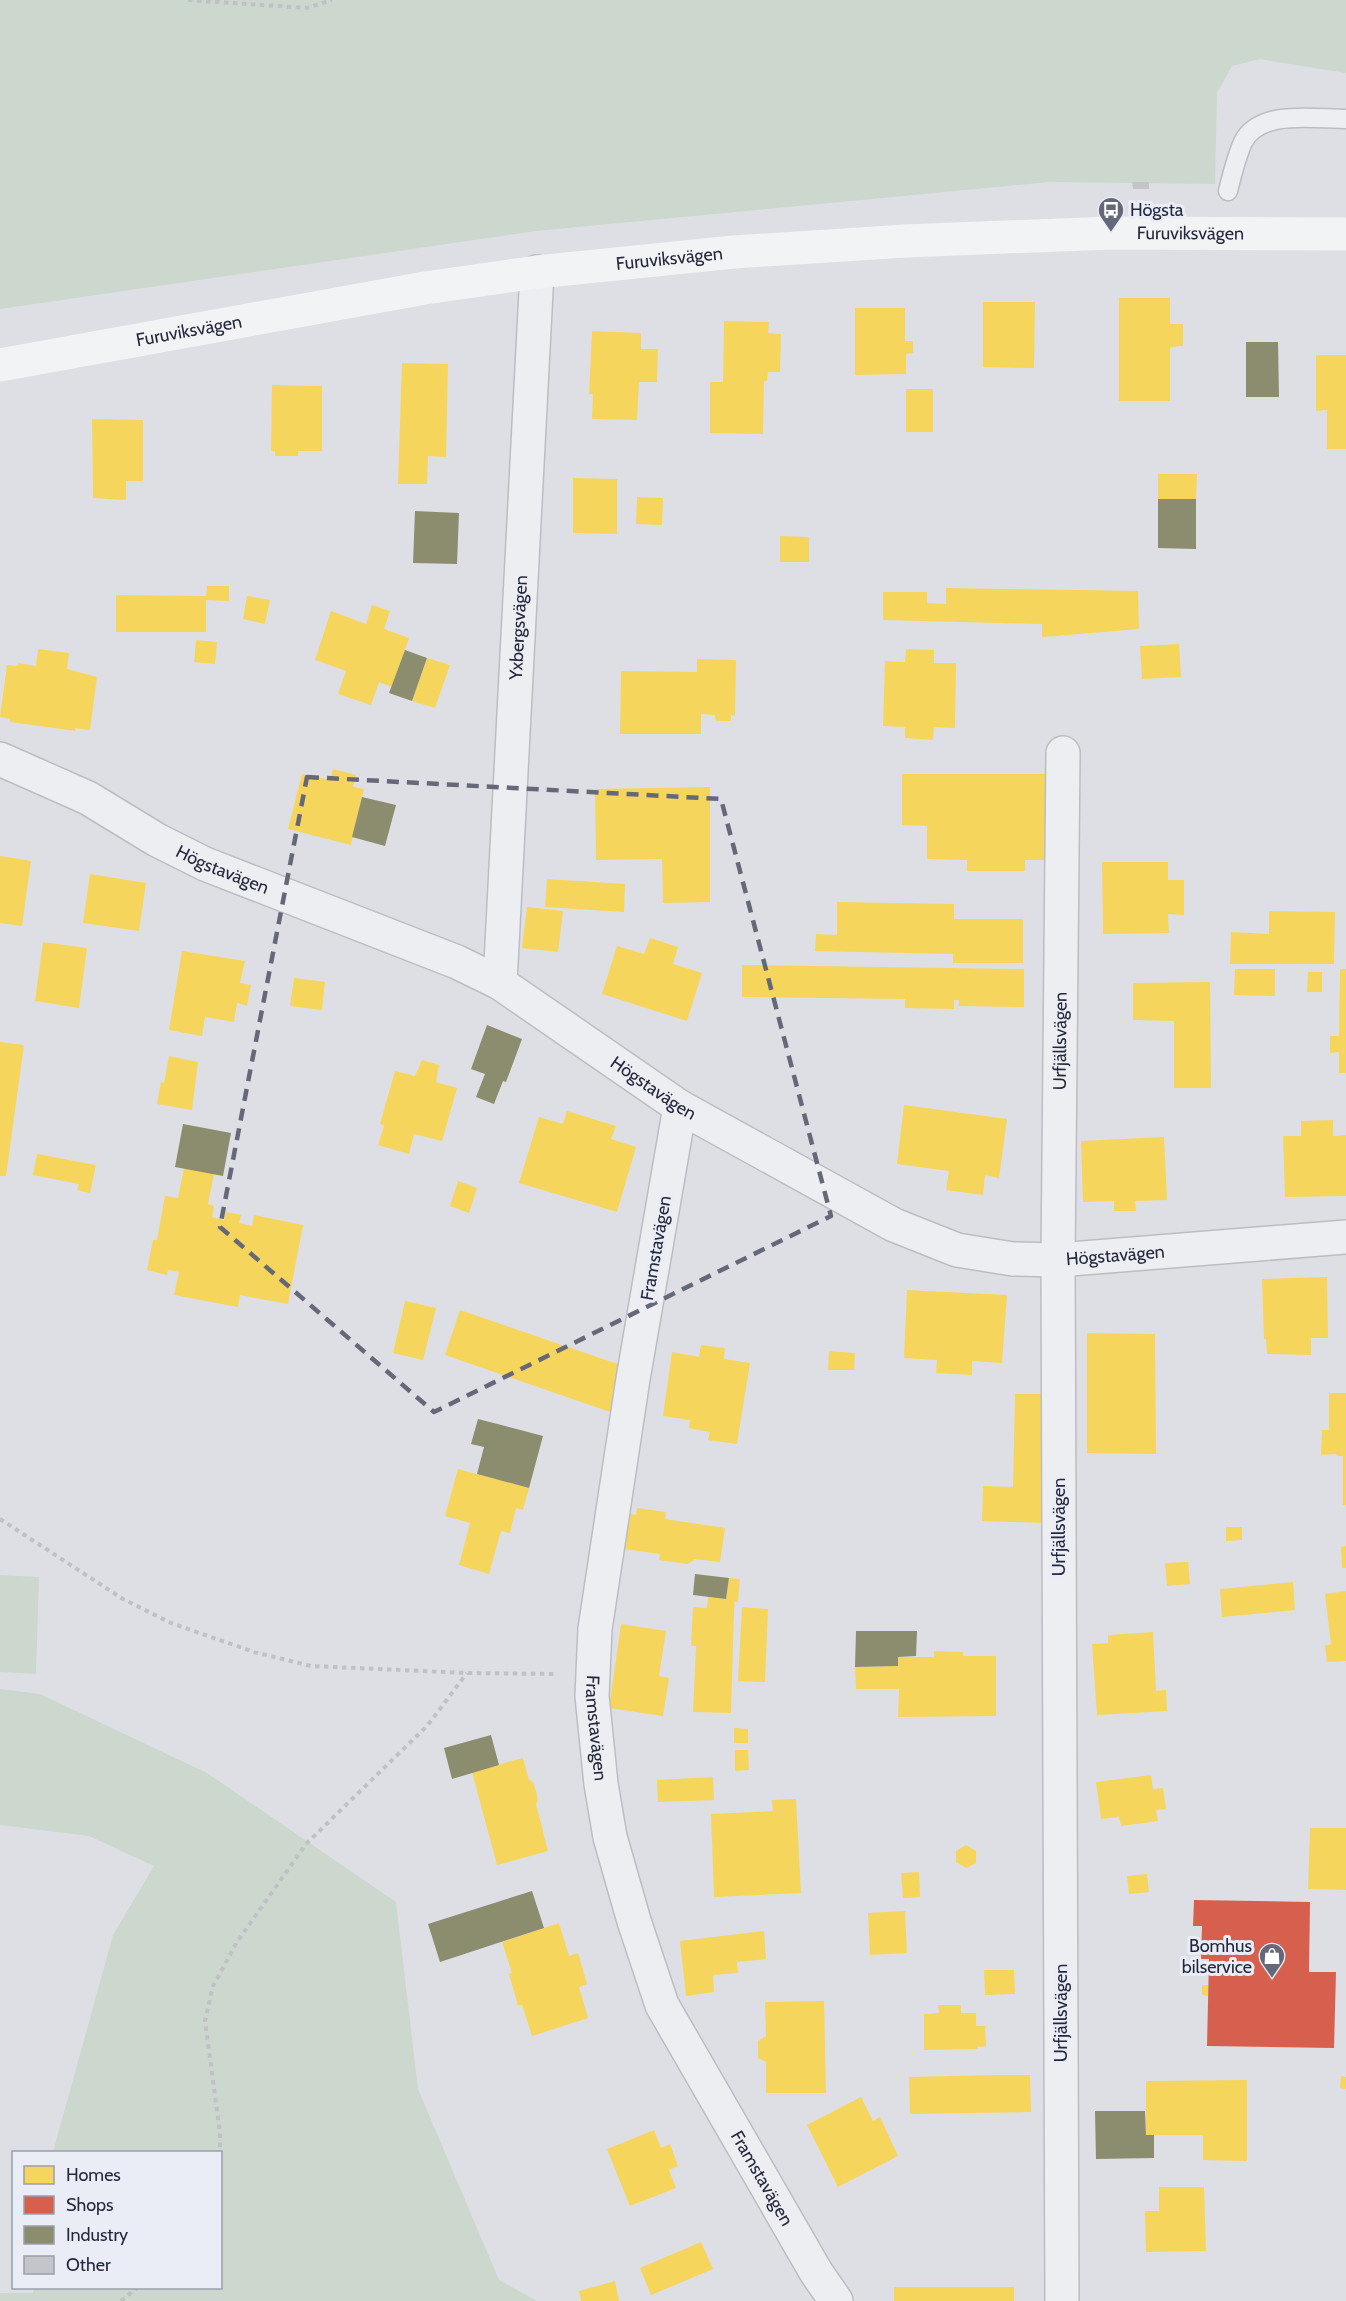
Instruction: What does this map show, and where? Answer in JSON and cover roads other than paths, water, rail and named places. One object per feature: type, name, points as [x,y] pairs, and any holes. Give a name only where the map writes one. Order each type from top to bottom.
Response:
[{"type":"main road","name":"Furuviksvägen","points":[[0,365],[414,290],[537,272],[734,252],[905,241],[1111,233],[1346,234]]},
{"type":"street","name":"Yxbergsvägen","points":[[500,983],[537,272]]},
{"type":"street","name":"Urfjällsvägen","points":[[1062,2301],[1058,1260],[1063,753]]},
{"type":"street","name":"Högstavägen","points":[[0,759],[88,798],[157,840],[205,864],[457,962],[500,983],[680,1107],[894,1225],[924,1239],[957,1250],[993,1258],[1058,1260],[1346,1238]]},
{"type":"street","name":"Framstavägen","points":[[680,1107],[604,1560],[595,1629],[592,1696],[601,1784],[610,1837],[662,2005],[816,2272],[836,2301]]},
{"type":"lane","points":[[1228,192],[1244,140],[1256,126],[1272,119],[1346,119]]},
{"type":"place","name":"Högsta","points":[[1111,233]]},
{"type":"place","name":"Bomhus bilservice","points":[[1272,1979]]}]
